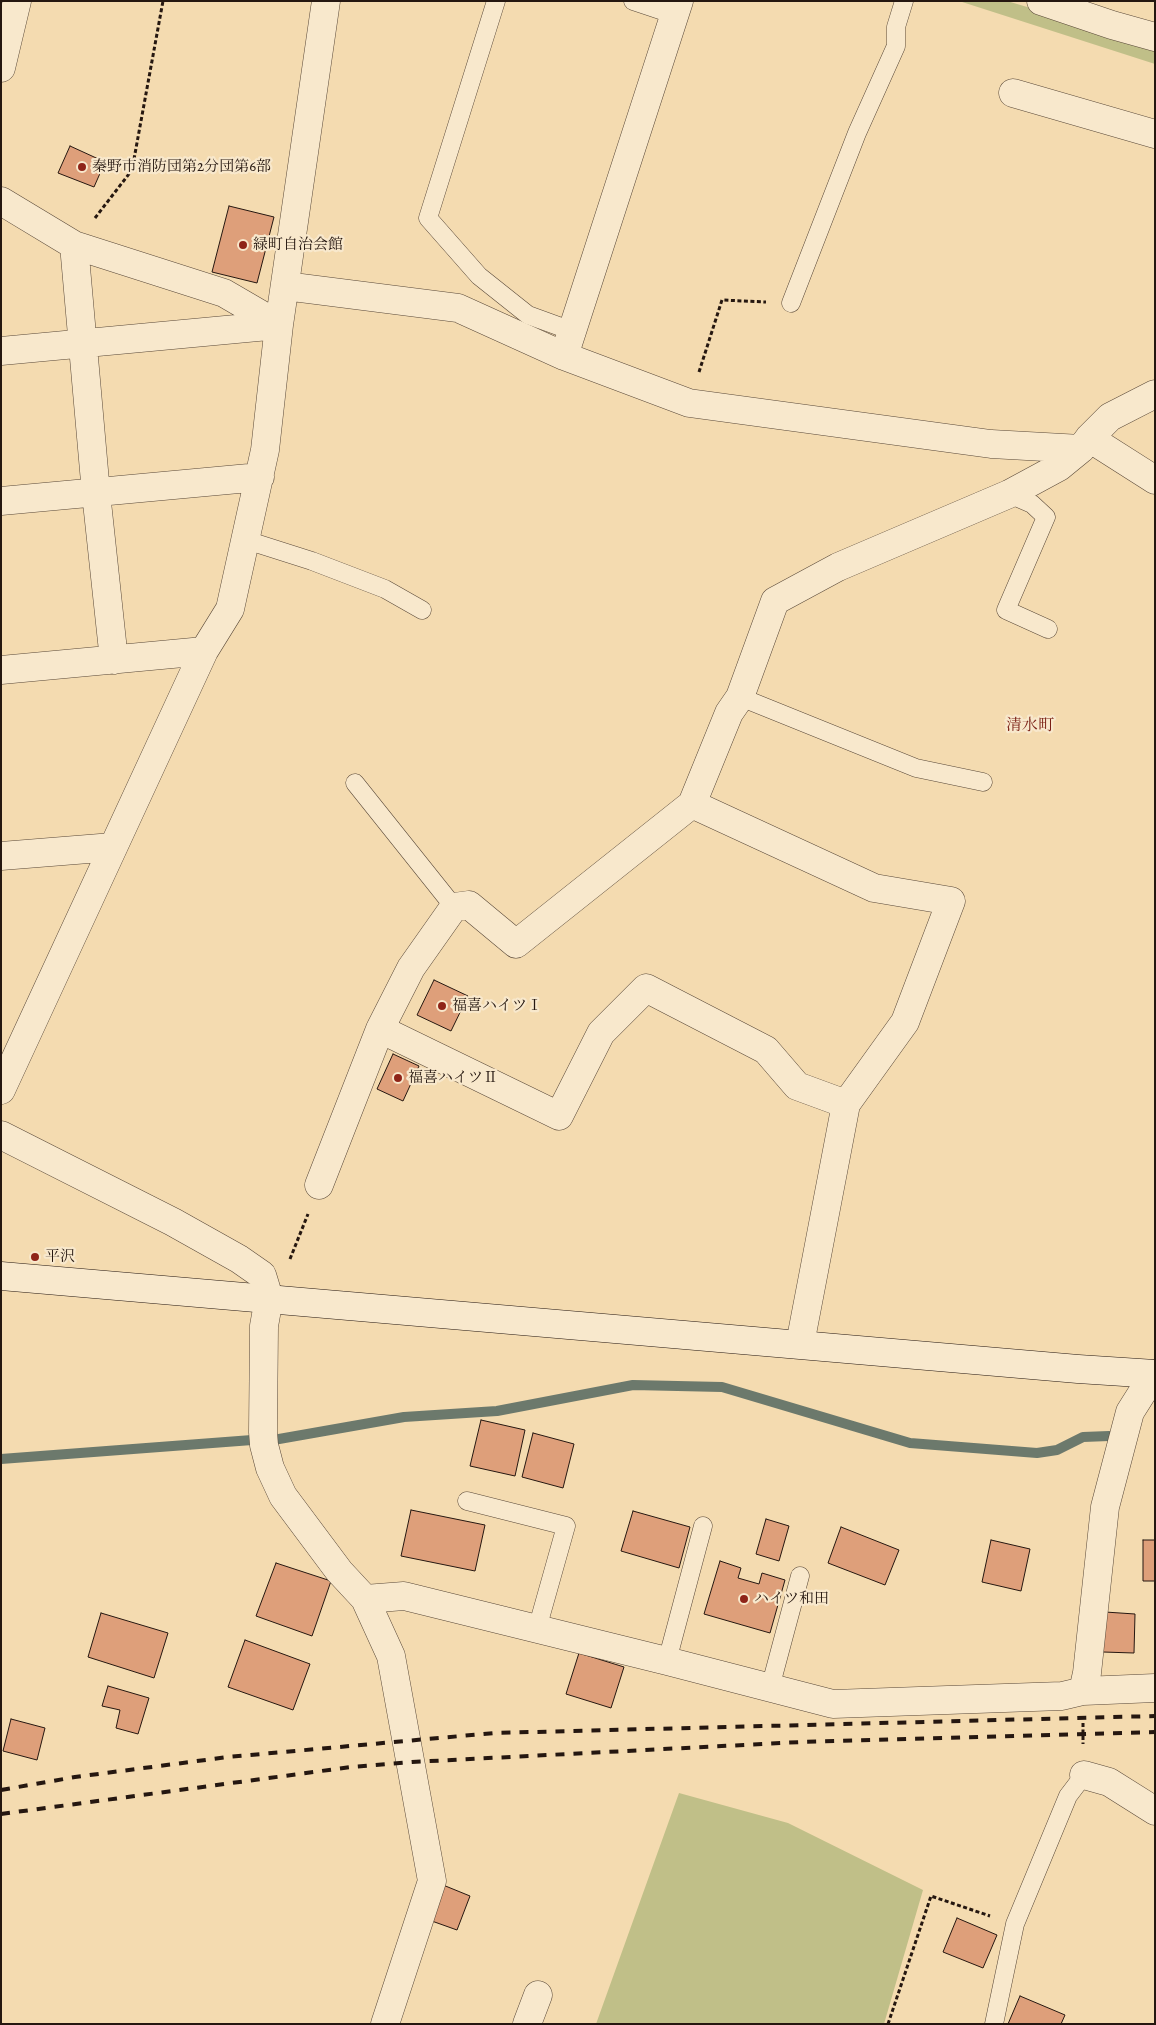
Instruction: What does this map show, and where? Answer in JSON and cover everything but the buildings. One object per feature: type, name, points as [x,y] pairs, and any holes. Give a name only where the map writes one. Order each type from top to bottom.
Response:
[{"type":"street","points":[[1,68],[17,1]]},
{"type":"street","points":[[1,1090],[7,1063],[114,847],[204,651],[230,609],[265,450],[285,286],[326,1]]},
{"type":"street","points":[[1042,1],[1112,25],[1155,37]]},
{"type":"street","points":[[564,356],[677,8]]},
{"type":"street","points":[[1013,93],[1155,134]]},
{"type":"street","points":[[1,201],[74,245],[224,293],[280,325]]},
{"type":"street","points":[[74,245],[96,493],[114,660]]},
{"type":"street","points":[[285,286],[458,308],[564,356],[689,403],[990,444],[1085,443],[1155,480]]},
{"type":"street","points":[[1,351],[280,325]]},
{"type":"street","points":[[320,1185],[380,1029],[411,968],[454,907],[470,905],[516,944],[692,804],[729,713],[740,697],[775,601],[838,567],[1009,494],[1059,467],[1110,417],[1155,394]]},
{"type":"street","points":[[1,501],[260,477]]},
{"type":"street","points":[[1,670],[204,651]]},
{"type":"street","points":[[692,804],[874,888],[952,900],[905,1022],[846,1104],[800,1344]]},
{"type":"street","points":[[1,856],[114,847]]},
{"type":"street","points":[[380,1029],[559,1116],[601,1033],[646,988],[766,1050],[797,1086],[846,1104]]},
{"type":"street","points":[[1,1135],[173,1222],[239,1259],[262,1275],[269,1298],[264,1326],[263,1432],[270,1468],[283,1496],[339,1571],[365,1599],[391,1656],[412,1762],[432,1881],[392,2022]]},
{"type":"street","points":[[1,1276],[1154,1374],[1130,1412],[1105,1507],[1087,1673],[1083,1690]]},
{"type":"street","points":[[365,1599],[404,1596],[833,1704],[1062,1696],[1083,1690],[1155,1688]]},
{"type":"street","points":[[1084,1775],[1109,1782],[1155,1811]]},
{"type":"street","points":[[527,2024],[538,1995]]},
{"type":"lane","points":[[496,1],[428,218],[479,276],[528,316],[572,331]]},
{"type":"lane","points":[[633,1],[677,8]]},
{"type":"lane","points":[[791,303],[857,134],[896,46],[896,27],[904,1]]},
{"type":"lane","points":[[1009,494],[1032,504],[1046,517],[1006,610],[1048,629]]},
{"type":"lane","points":[[246,540],[312,561],[385,589],[422,610]]},
{"type":"lane","points":[[740,697],[916,768],[984,782]]},
{"type":"lane","points":[[355,783],[454,907]]},
{"type":"lane","points":[[467,1501],[566,1526],[537,1629]]},
{"type":"lane","points":[[667,1661],[703,1526]]},
{"type":"lane","points":[[770,1688],[800,1576]]},
{"type":"lane","points":[[994,2024],[1015,1924],[1068,1796],[1084,1775]]},
{"type":"path","points":[[74,245],[132,170],[163,1]]},
{"type":"path","points":[[689,403],[722,300],[791,303]]},
{"type":"path","points":[[269,1298],[284,1274],[320,1185]]},
{"type":"path","points":[[1083,1690],[1084,1775]]},
{"type":"path","points":[[888,2024],[931,1896],[1015,1924]]},
{"type":"shaded area","points":[[959,1],[1007,1],[1155,45],[1155,64]]},
{"type":"shaded area","points":[[679,1793],[788,1823],[923,1890],[884,2024],[596,2024]]},
{"type":"waterway","points":[[279,1439],[404,1417],[497,1411],[633,1385],[722,1387],[910,1443],[1037,1453],[1057,1450],[1083,1437],[1109,1436]]},
{"type":"waterway","points":[[1,1459],[252,1440]]},
{"type":"railway","points":[[1,1790],[75,1777],[228,1757],[494,1733],[1155,1716]]},
{"type":"railway","points":[[1,1814],[351,1767],[412,1762],[801,1742],[1155,1732]]},
{"type":"place","name":"秦野市消防団第2分団第6部","points":[[82,167]]},
{"type":"place","name":"緑町自治会館","points":[[243,245]]},
{"type":"place","name":"福喜ハイツⅠ","points":[[442,1006]]},
{"type":"place","name":"福喜ハイツⅡ","points":[[398,1078]]},
{"type":"place","name":"平沢","points":[[35,1257]]},
{"type":"place","name":"ハイツ和田","points":[[744,1599]]},
{"type":"district","name":"清水町","points":[[1030,726]]}]
